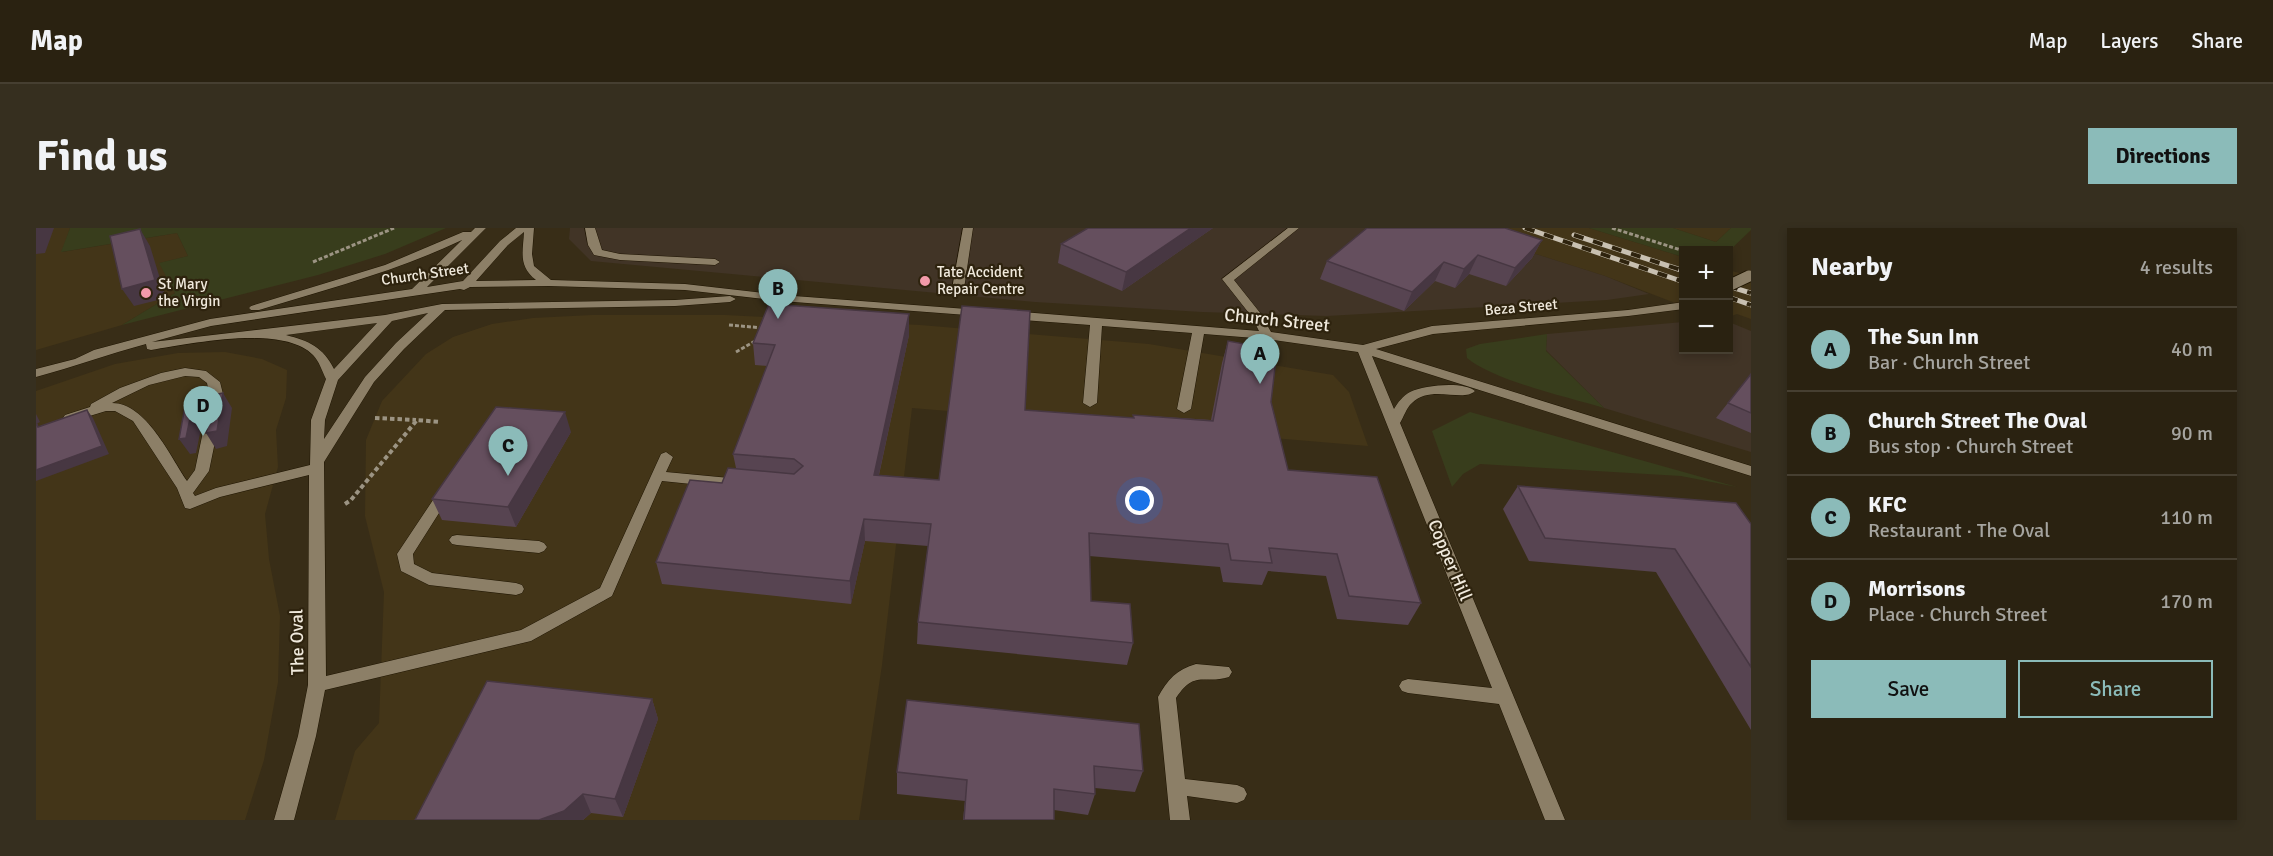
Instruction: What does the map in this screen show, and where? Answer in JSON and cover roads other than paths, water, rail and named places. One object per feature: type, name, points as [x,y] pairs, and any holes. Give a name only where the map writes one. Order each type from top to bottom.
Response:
[{"type":"street","name":"The Oval","points":[[284,820],[307,736],[316,685],[315,524],[318,420],[332,379],[388,318],[480,228]]},
{"type":"street","points":[[210,323],[316,288],[350,282],[380,272],[480,228]]},
{"type":"street","points":[[61,421],[91,411],[117,407],[138,418],[186,493],[190,504],[216,493],[318,464],[369,380],[400,346],[468,284],[504,243],[522,228]]},
{"type":"street","points":[[529,228],[525,258],[532,273],[549,283]]},
{"type":"street","points":[[590,228],[593,245],[598,253],[620,257],[715,262]]},
{"type":"street","points":[[958,289],[968,228]]},
{"type":"street","points":[[1267,335],[1257,316],[1228,279],[1294,228]]},
{"type":"street","points":[[1733,284],[1750,275]]},
{"type":"street","name":"Church Street","points":[[36,373],[98,353],[210,323],[468,284],[549,283],[686,287],[781,298]]},
{"type":"street","name":"Church Street","points":[[80,360],[167,344],[388,318],[442,307],[675,303],[749,297],[781,298],[1267,335],[1363,349],[1499,394],[1751,471]]},
{"type":"street","name":"Beza Street","points":[[1363,349],[1432,330],[1679,307]]},
{"type":"street","points":[[1090,403],[1096,321]]},
{"type":"street","points":[[1184,409],[1199,330]]},
{"type":"street","points":[[266,334],[309,344],[325,360],[332,379]]},
{"type":"street","name":"Copper Hill","points":[[1363,349],[1555,820]]},
{"type":"street","points":[[91,411],[121,391],[167,375],[196,374],[212,379],[217,386],[217,398],[202,471],[186,493]]},
{"type":"street","points":[[1393,424],[1407,400],[1420,391],[1448,388],[1499,394]]},
{"type":"street","points":[[316,685],[525,636],[606,592],[666,457]]},
{"type":"street","points":[[657,476],[749,485]]},
{"type":"street","points":[[453,479],[405,554],[406,567],[429,579],[516,589]]},
{"type":"street","points":[[457,540],[539,547]]},
{"type":"street","points":[[1180,820],[1167,697],[1177,680],[1197,669],[1223,672]]},
{"type":"street","points":[[1408,686],[1506,697]]},
{"type":"street","points":[[1176,786],[1237,794]]},
{"type":"railway","points":[[1525,228],[1679,280]]},
{"type":"railway","points":[[1574,235],[1679,269]]},
{"type":"railway","points":[[1733,288],[1751,293]]},
{"type":"railway","points":[[1733,299],[1751,305]]},
{"type":"place","name":"Tate Accident Repair Centre","points":[[925,281]]},
{"type":"place","name":"St Mary the Virgin","points":[[146,293]]},
{"type":"place","name":"Church Street The Oval","points":[[778,319]]},
{"type":"place","name":"The Sun Inn","points":[[1260,384]]},
{"type":"place","name":"Morrisons","points":[[203,436]]},
{"type":"place","name":"KFC","points":[[508,476]]}]
